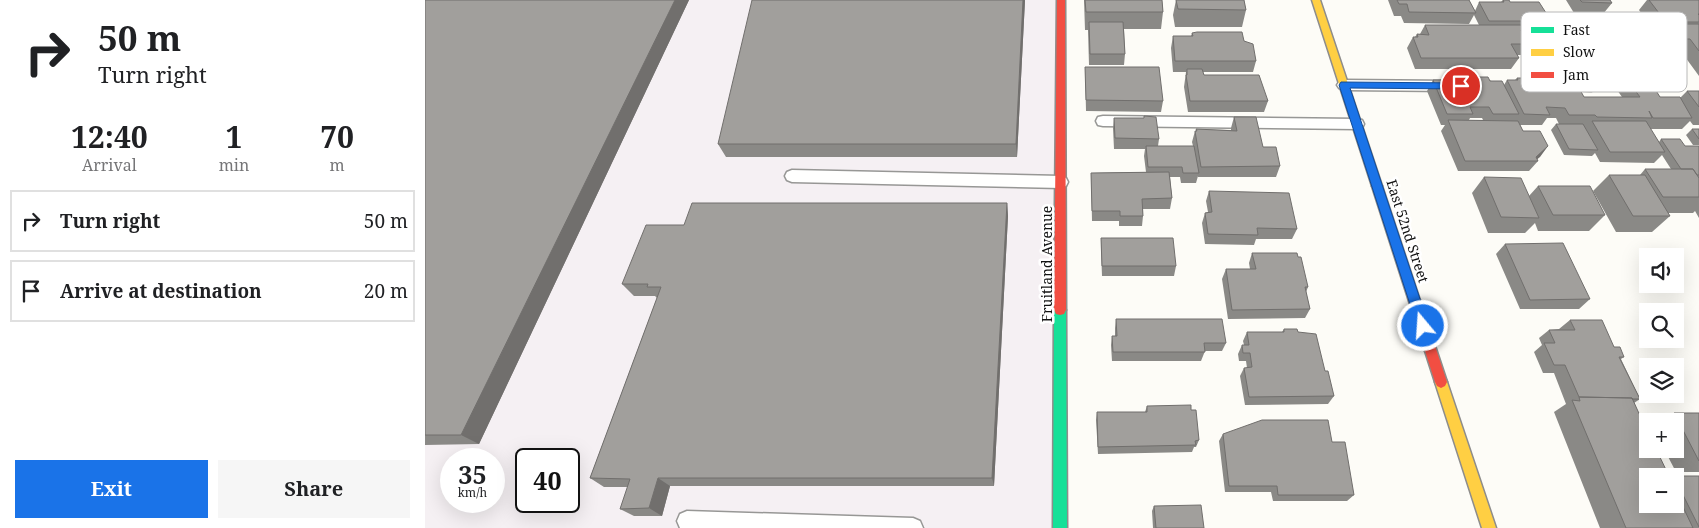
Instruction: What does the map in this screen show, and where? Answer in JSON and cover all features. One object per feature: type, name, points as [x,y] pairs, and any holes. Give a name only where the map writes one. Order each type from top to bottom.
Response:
[{"type":"street","name":"Fruitland Avenue","points":[[1060,528],[1061,0]]},
{"type":"street","name":"East 52nd Street","points":[[1316,0],[1489,528]]},
{"type":"lane","points":[[1344,85],[1465,86]]},
{"type":"lane","points":[[1103,121],[1357,124]]},
{"type":"lane","points":[[793,176],[1061,182]]},
{"type":"lane","points":[[687,521],[913,528]]},
{"type":"shaded area","points":[[425,0],[1066,0],[1068,528],[425,528]]},
{"type":"building","points":[[425,0],[675,0],[461,435],[425,435]]},
{"type":"building","points":[[752,0],[1023,0],[1016,144],[718,144]]},
{"type":"building","points":[[1085,0],[1162,0],[1163,12],[1086,12]]},
{"type":"building","points":[[1176,0],[1244,0],[1246,10],[1178,9]]},
{"type":"building","points":[[1397,0],[1469,0],[1476,13],[1409,12],[1407,4],[1399,4]]},
{"type":"building","points":[[1503,0],[1509,0],[1510,2],[1539,2],[1545,12],[1521,12],[1521,21],[1489,21],[1479,2],[1504,2]]},
{"type":"building","points":[[1580,0],[1610,0],[1612,3],[1582,2]]},
{"type":"building","points":[[1649,0],[1699,0],[1699,22],[1687,22],[1687,12],[1658,12]]},
{"type":"building","points":[[1089,22],[1123,22],[1125,54],[1090,54]]},
{"type":"building","points":[[1687,24],[1699,24],[1699,51],[1690,39],[1687,39]]},
{"type":"building","points":[[1425,25],[1521,25],[1521,44],[1511,44],[1519,58],[1421,58],[1413,37],[1418,37],[1417,34],[1429,35]]},
{"type":"building","points":[[1242,32],[1244,41],[1253,44],[1256,61],[1175,61],[1173,36],[1193,36],[1192,33]]},
{"type":"building","points":[[1085,67],[1159,67],[1163,101],[1086,100]]},
{"type":"building","points":[[1187,69],[1202,69],[1204,75],[1259,75],[1268,101],[1190,101],[1186,75]]},
{"type":"building","points":[[1443,77],[1453,77],[1455,80],[1480,80],[1479,77],[1488,77],[1490,81],[1502,81],[1519,114],[1493,114],[1489,107],[1470,107],[1473,114],[1447,114],[1433,80],[1445,80]]},
{"type":"building","points":[[1517,78],[1521,78],[1521,92],[1581,92],[1584,97],[1640,97],[1636,92],[1657,92],[1660,97],[1680,97],[1692,118],[1653,118],[1649,111],[1652,118],[1569,115],[1565,108],[1546,107],[1550,115],[1524,114],[1507,80],[1518,80]]},
{"type":"building","points":[[1687,91],[1699,91],[1699,107]]},
{"type":"building","points":[[1144,116],[1156,117],[1159,139],[1115,138],[1114,118],[1144,118]]},
{"type":"building","points":[[1234,117],[1256,117],[1263,147],[1276,147],[1280,166],[1201,167],[1196,129],[1237,131]]},
{"type":"building","points":[[1448,120],[1518,121],[1523,131],[1540,131],[1548,146],[1536,157],[1538,161],[1465,161]]},
{"type":"building","points":[[1592,121],[1646,121],[1665,152],[1610,152]]},
{"type":"building","points":[[1556,124],[1583,124],[1598,150],[1569,149]]},
{"type":"building","points":[[1692,129],[1699,129],[1699,139]]},
{"type":"building","points":[[1661,139],[1680,139],[1685,146],[1699,146],[1699,175],[1693,169],[1681,169]]},
{"type":"building","points":[[1146,146],[1194,146],[1199,173],[1183,173],[1182,167],[1148,167]]},
{"type":"building","points":[[1645,169],[1693,169],[1699,178],[1699,197],[1663,197]]},
{"type":"building","points":[[1169,172],[1172,198],[1142,199],[1143,216],[1120,216],[1120,211],[1092,211],[1091,173]]},
{"type":"building","points":[[1609,175],[1645,175],[1670,216],[1633,216]]},
{"type":"building","points":[[1484,177],[1521,178],[1539,218],[1501,217]]},
{"type":"building","points":[[1538,186],[1590,186],[1605,215],[1553,215]]},
{"type":"building","points":[[1209,191],[1289,193],[1297,229],[1257,228],[1258,235],[1208,234],[1205,213],[1212,212]]},
{"type":"building","points":[[692,203],[1007,203],[992,478],[658,478],[649,508],[620,509],[630,479],[590,478],[661,287],[647,287],[648,284],[622,284],[646,225],[684,225]]},
{"type":"building","points":[[1101,238],[1173,238],[1176,266],[1102,266]]},
{"type":"building","points":[[1563,243],[1590,299],[1530,300],[1505,244]]},
{"type":"building","points":[[1252,253],[1297,253],[1298,257],[1301,257],[1308,287],[1305,287],[1310,309],[1232,310],[1226,269],[1256,269]]},
{"type":"building","points":[[1116,319],[1222,319],[1226,343],[1204,343],[1205,352],[1113,352],[1112,336],[1117,336]]},
{"type":"building","points":[[1570,320],[1602,320],[1614,347],[1620,347],[1624,357],[1619,357],[1639,399],[1579,397],[1565,365],[1554,365],[1544,343],[1555,343],[1549,330],[1575,330]]},
{"type":"building","points":[[1284,329],[1297,329],[1298,332],[1316,334],[1325,371],[1328,371],[1334,396],[1249,397],[1244,368],[1252,367],[1250,353],[1243,353],[1242,345],[1249,345],[1247,332],[1284,332]]},
{"type":"building","points":[[1579,397],[1632,398],[1639,413],[1639,458],[1660,458],[1665,468],[1639,468],[1639,513],[1684,513],[1684,509],[1693,528],[1626,528],[1572,400],[1580,401]]},
{"type":"building","points":[[1191,405],[1191,410],[1196,410],[1199,440],[1195,441],[1196,445],[1098,447],[1097,412],[1147,412],[1147,406]]},
{"type":"building","points":[[1684,413],[1699,413],[1699,461],[1684,432]]},
{"type":"building","points":[[1262,420],[1328,420],[1332,442],[1345,442],[1354,495],[1278,495],[1277,486],[1229,486],[1223,434]]},
{"type":"building","points":[[1684,476],[1699,476],[1699,527],[1684,497]]},
{"type":"building","points":[[1201,505],[1204,528],[1156,528],[1154,506]]},
{"type":"traffic: fast","points":[[1060,310],[1060,528]]},
{"type":"traffic: slow","points":[[1316,0],[1377,186]]},
{"type":"traffic: slow","points":[[1441,382],[1489,528]]},
{"type":"traffic: jam","points":[[1060,310],[1061,0]]},
{"type":"traffic: jam","points":[[1377,186],[1441,382]]},
{"type":"route","points":[[1423,326],[1344,85],[1461,86]]}]
